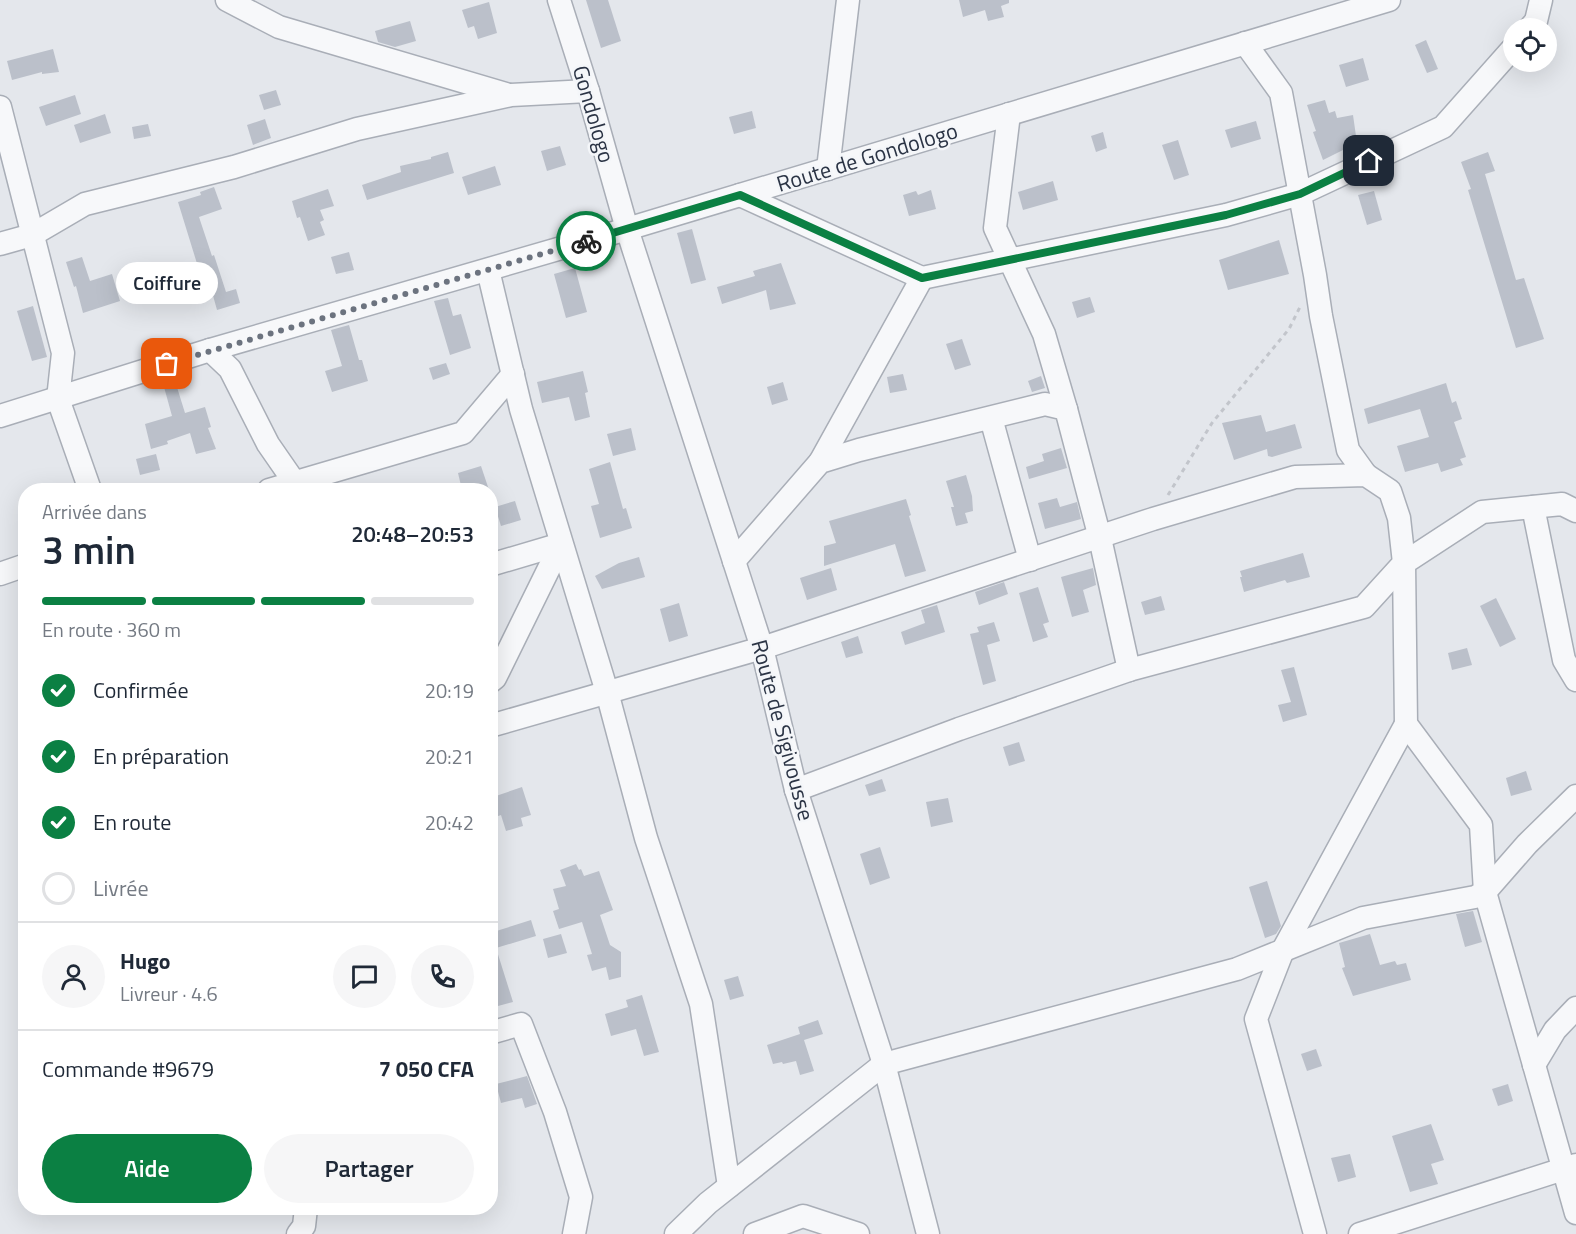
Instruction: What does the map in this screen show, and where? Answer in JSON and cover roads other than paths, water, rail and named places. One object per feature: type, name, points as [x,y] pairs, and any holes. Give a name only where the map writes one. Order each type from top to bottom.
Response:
[{"type":"street","points":[[227,0],[279,27],[511,95]]},
{"type":"street","name":"Gondologo","points":[[559,0],[588,91],[627,229]]},
{"type":"street","points":[[828,169],[848,0]]},
{"type":"street","name":"Route de Gondologo","points":[[0,416],[210,350],[627,229],[1389,0]]},
{"type":"street","points":[[1537,18],[1541,0]]},
{"type":"street","points":[[1245,43],[1281,93],[1320,316],[1348,450],[1366,475],[1390,490],[1399,518],[1404,563],[1406,724],[1283,950],[1256,1019],[1315,1234]]},
{"type":"street","points":[[740,195],[922,278],[1009,258],[1226,215],[1300,194],[1443,127],[1503,59]]},
{"type":"street","points":[[0,244],[32,235],[85,204],[234,167],[357,129],[511,95],[588,91]]},
{"type":"street","points":[[0,107],[63,353],[58,399],[88,483]]},
{"type":"street","points":[[1009,114],[995,228],[1044,334],[1100,537],[1129,670]]},
{"type":"street","name":"Route de Sigivousse","points":[[627,229],[762,648],[796,790],[884,1064],[928,1234]]},
{"type":"street","points":[[488,270],[521,409],[607,692],[646,838],[701,1004],[729,1186]]},
{"type":"street","points":[[734,561],[820,462],[922,278]]},
{"type":"street","points":[[210,350],[230,369],[268,444],[295,483],[463,433],[513,374]]},
{"type":"street","points":[[820,462],[859,450],[1045,404],[1066,409]]},
{"type":"street","points":[[991,418],[1030,560]]},
{"type":"street","points":[[498,724],[762,648],[1153,519],[1295,477],[1366,475]]},
{"type":"street","points":[[796,790],[959,729],[1129,670],[1364,606],[1404,563],[1482,512],[1562,504],[1576,511]]},
{"type":"street","points":[[1533,507],[1564,660],[1576,680]]},
{"type":"street","points":[[498,563],[561,544]]},
{"type":"street","points":[[498,672],[561,544]]},
{"type":"street","points":[[0,574],[18,568]]},
{"type":"street","points":[[1406,724],[1481,825],[1485,892],[1534,1065],[1569,1167],[1576,1213]]},
{"type":"street","points":[[676,1234],[708,1203],[884,1064],[1237,969],[1363,918],[1474,897],[1485,892],[1527,844],[1576,796]]},
{"type":"street","points":[[1534,1065],[1555,1030],[1576,1008]]},
{"type":"street","points":[[498,1031],[521,1024],[555,1112],[581,1197],[574,1234]]},
{"type":"street","points":[[1360,1234],[1569,1167]]},
{"type":"street","points":[[298,1234],[304,1226],[305,1215]]},
{"type":"street","points":[[755,1234],[802,1216],[858,1234]]},
{"type":"place","name":"Coiffure","points":[[167,364]]}]
